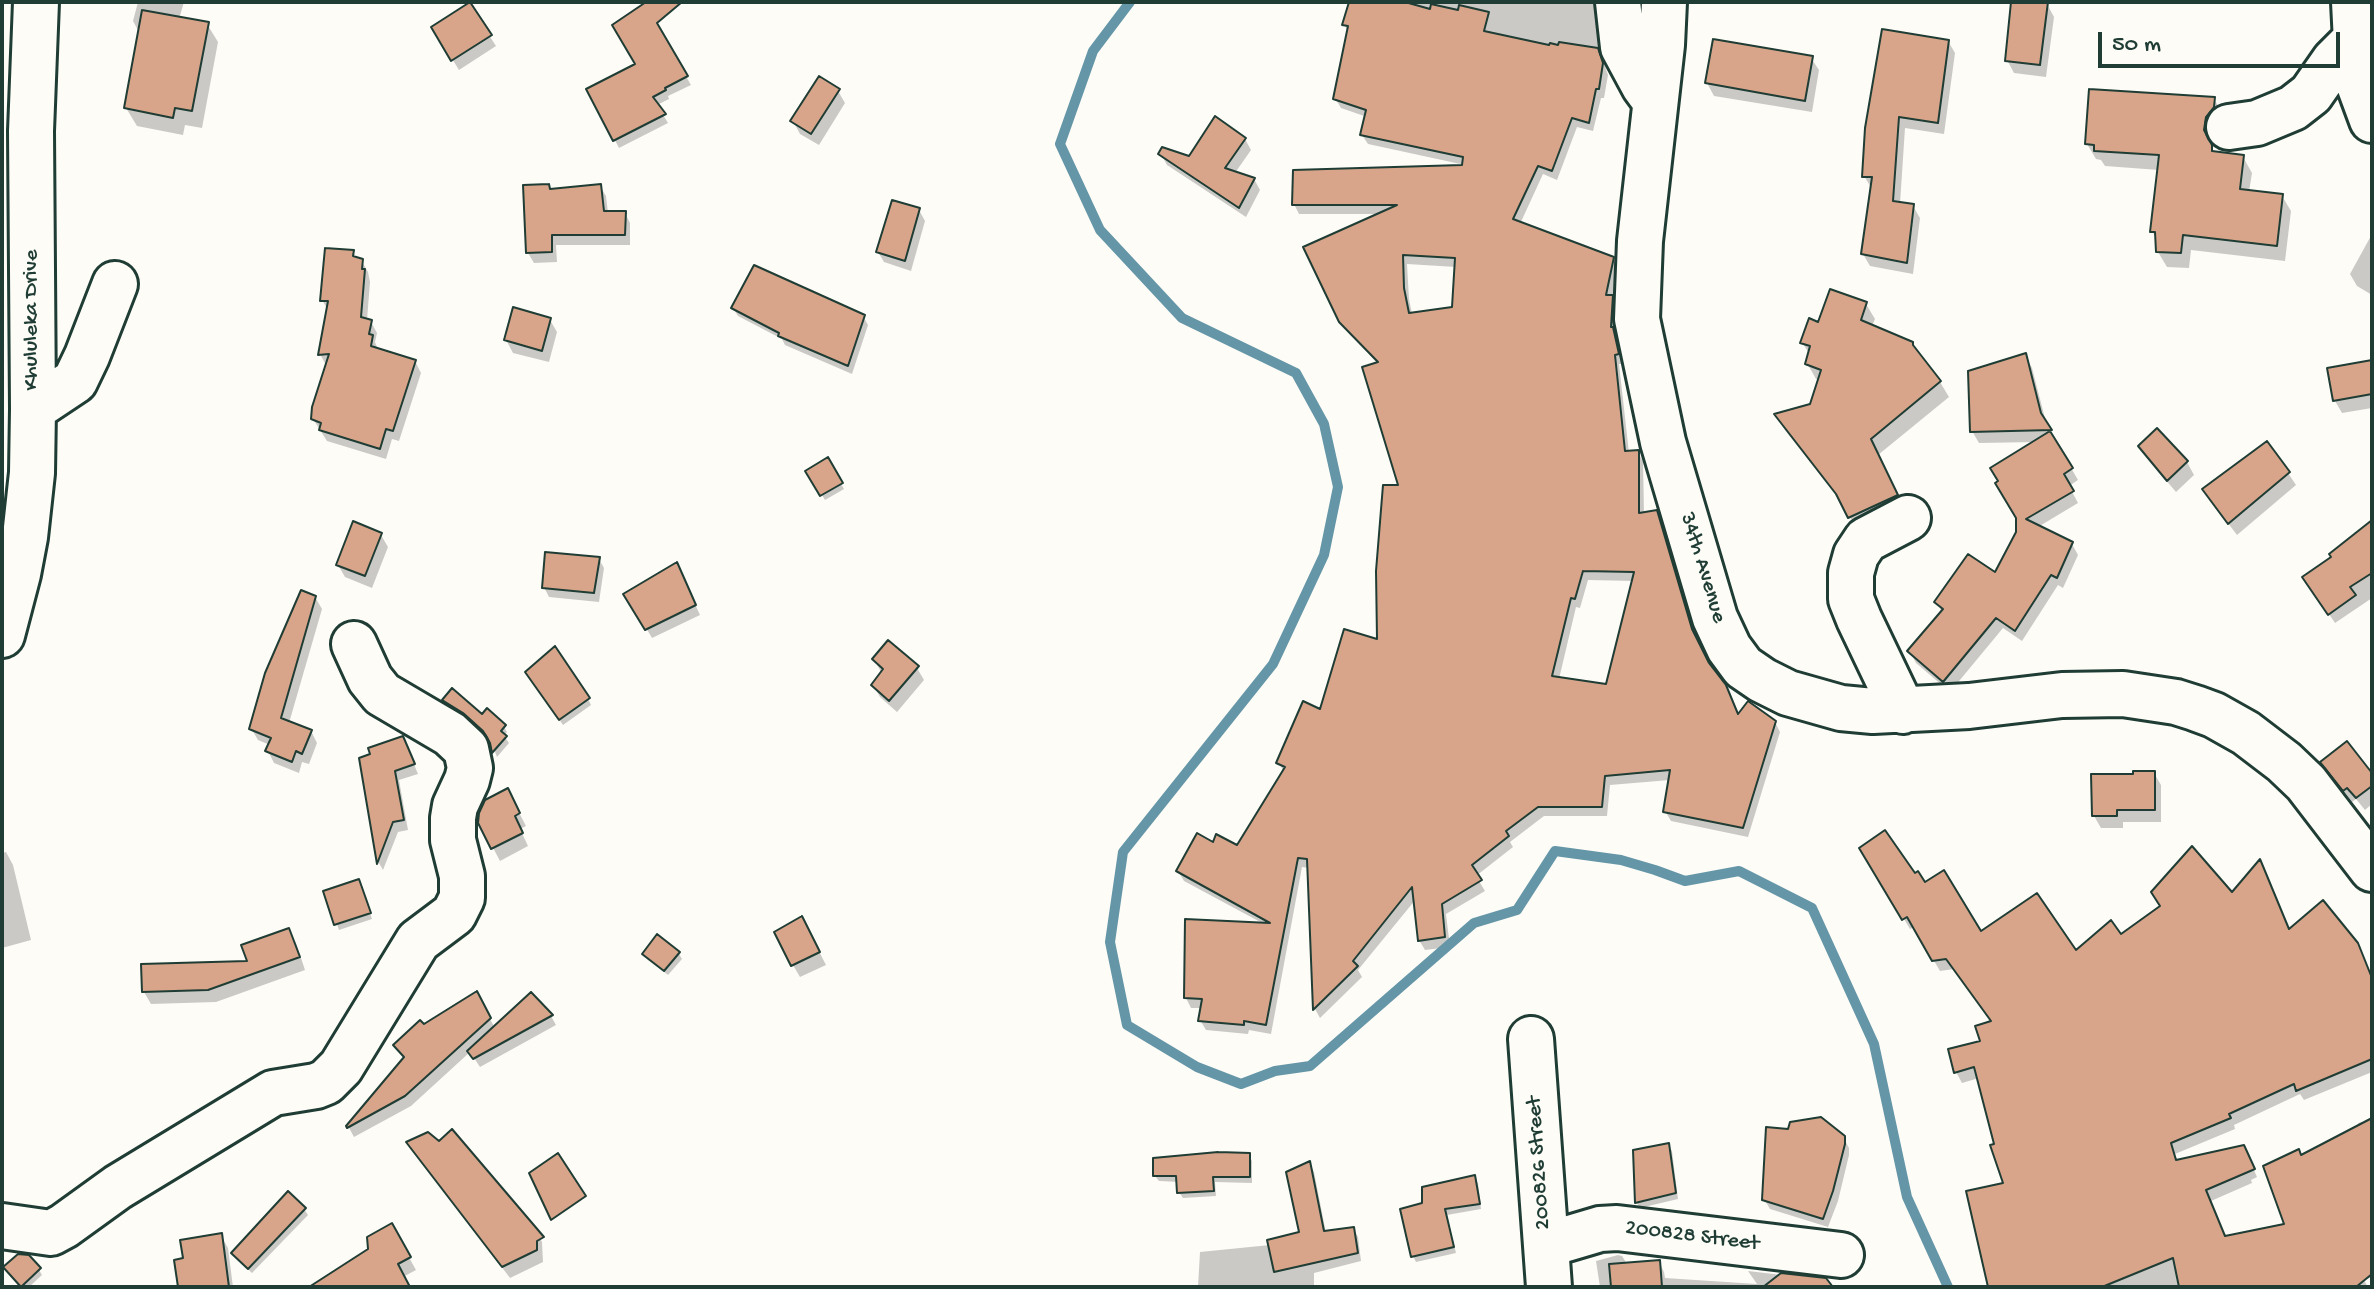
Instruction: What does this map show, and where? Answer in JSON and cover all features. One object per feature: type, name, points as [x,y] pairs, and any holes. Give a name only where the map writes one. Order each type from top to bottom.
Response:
[{"type":"street","name":"Khululeka Drive","points":[[2,635],[25,537],[32,473],[31,131],[36,2]]},
{"type":"street","points":[[1618,2],[1623,47],[1655,101]]},
{"type":"street","name":"34th Avenue","points":[[1664,2],[1640,241],[1637,319],[1663,442],[1715,618],[1729,648],[1743,667],[1788,693],[1841,708],[1903,711],[2062,695],[2123,694],[2195,708],[2246,733],[2284,762],[2306,783],[2372,869]]},
{"type":"street","points":[[2354,21],[2358,82],[2372,120]]},
{"type":"street","points":[[2229,127],[2257,123],[2293,108],[2311,94],[2334,61],[2354,21]]},
{"type":"street","points":[[33,409],[75,381],[115,284]]},
{"type":"street","points":[[1903,711],[1851,599],[1851,573],[1856,555],[1866,540],[1908,518]]},
{"type":"street","points":[[2,1226],[51,1233],[118,1187],[273,1093],[326,1082],[341,1067],[418,941],[454,914],[462,898],[462,876],[453,840],[453,818],[470,768],[466,749],[450,734],[382,694],[370,679],[354,644]]},
{"type":"street","name":"200826 Street","points":[[1531,1039],[1547,1266]]},
{"type":"street","name":"200828 Street","points":[[1547,1266],[1600,1229],[1617,1228],[1841,1255]]},
{"type":"building","points":[[470,2],[492,35],[451,61],[431,27]]},
{"type":"building","points":[[646,2],[682,2],[657,23],[688,76],[653,97],[666,114],[613,141],[586,89],[635,64],[612,25]]},
{"type":"building","points":[[1349,2],[1405,2],[1430,9],[1431,4],[1458,10],[1459,5],[1489,12],[1484,31],[1549,45],[1558,45],[1559,42],[1598,48],[1603,63],[1589,123],[1572,118],[1552,171],[1538,166],[1513,219],[1614,257],[1606,295],[1613,295],[1611,327],[1619,354],[1615,355],[1625,451],[1639,450],[1639,513],[1657,510],[1692,629],[1709,663],[1726,685],[1738,714],[1748,701],[1776,721],[1743,828],[1663,812],[1670,770],[1605,776],[1602,807],[1538,807],[1506,831],[1509,836],[1472,865],[1482,880],[1442,904],[1445,937],[1418,941],[1412,887],[1353,961],[1358,966],[1313,1010],[1307,859],[1298,858],[1266,1025],[1244,1021],[1244,1025],[1198,1021],[1202,999],[1184,998],[1185,919],[1270,923],[1176,871],[1197,833],[1213,842],[1216,834],[1237,845],[1285,767],[1276,763],[1303,701],[1320,709],[1344,629],[1377,639],[1376,571],[1383,485],[1398,485],[1362,367],[1378,362],[1339,322],[1303,247],[1397,205],[1292,205],[1293,170],[1462,165],[1463,157],[1360,135],[1366,110],[1333,99],[1348,26],[1342,25]],"holes":[[[1403,255],[1455,258],[1452,307],[1409,313],[1404,288]],[[1583,571],[1634,572],[1606,684],[1552,676],[1571,598],[1575,599]]]},
{"type":"building","points":[[2011,2],[2048,2],[2040,65],[2005,61]]},
{"type":"building","points":[[142,10],[209,22],[192,111],[175,108],[173,118],[124,108]]},
{"type":"building","points":[[1882,29],[1949,40],[1938,123],[1899,117],[1893,201],[1914,204],[1907,263],[1861,254],[1872,177],[1862,177],[1865,128]]},
{"type":"building","points":[[1713,39],[1813,56],[1805,101],[1705,83]]},
{"type":"building","points":[[819,76],[840,89],[811,134],[790,121]]},
{"type":"building","points":[[2089,89],[2215,97],[2204,130],[2212,151],[2244,155],[2240,189],[2283,194],[2277,246],[2183,235],[2181,253],[2156,252],[2155,232],[2150,232],[2159,155],[2094,151],[2094,145],[2085,144]]},
{"type":"building","points":[[1215,116],[1246,138],[1225,168],[1255,178],[1239,208],[1158,154],[1162,147],[1189,156]]},
{"type":"building","points":[[549,184],[550,189],[601,184],[604,211],[626,211],[625,235],[552,235],[552,252],[526,253],[523,185]]},
{"type":"building","points":[[892,200],[920,208],[905,261],[876,252]]},
{"type":"building","points":[[325,248],[354,250],[353,256],[363,259],[361,317],[372,320],[369,334],[373,335],[371,346],[416,360],[393,431],[386,429],[380,449],[319,430],[321,423],[311,419],[329,354],[318,355],[328,301],[320,301]]},
{"type":"building","points":[[754,265],[865,315],[848,366],[778,336],[779,333],[731,308]]},
{"type":"building","points":[[1830,289],[1867,302],[1861,320],[1913,342],[1941,381],[1871,439],[1898,495],[1848,518],[1836,494],[1774,414],[1810,404],[1821,370],[1805,364],[1810,346],[1800,343],[1809,318],[1818,322]]},
{"type":"building","points":[[513,307],[551,318],[542,351],[504,340]]},
{"type":"building","points":[[2026,353],[2041,413],[2052,430],[1970,432],[1968,371]]},
{"type":"building","points":[[2372,360],[2372,394],[2333,401],[2327,368]]},
{"type":"building","points":[[2157,428],[2188,461],[2167,481],[2138,446]]},
{"type":"building","points":[[2050,431],[2073,468],[2064,474],[2074,491],[2026,519],[2073,542],[2057,578],[2051,575],[2015,631],[1996,618],[1943,682],[1907,651],[1943,609],[1934,602],[1968,554],[1995,572],[2016,532],[2016,518],[1995,483],[1998,481],[1990,468]]},
{"type":"building","points":[[2267,441],[2290,472],[2228,524],[2202,489]]},
{"type":"building","points":[[828,457],[843,483],[820,496],[805,471]]},
{"type":"building","points":[[2372,520],[2372,573],[2350,587],[2356,595],[2328,615],[2302,577],[2331,557],[2329,554]]},
{"type":"building","points":[[353,521],[382,533],[365,576],[336,565]]},
{"type":"building","points":[[545,552],[600,557],[594,593],[542,588]]},
{"type":"building","points":[[677,562],[696,605],[645,630],[623,594]]},
{"type":"building","points":[[301,590],[316,596],[281,718],[312,730],[302,754],[296,751],[292,762],[265,751],[271,738],[249,729],[265,673]]},
{"type":"building","points":[[888,640],[919,666],[889,701],[871,685],[883,669],[872,659]]},
{"type":"building","points":[[555,646],[590,698],[559,720],[525,672]]},
{"type":"building","points":[[452,688],[482,714],[487,708],[506,725],[501,731],[507,736],[492,753],[483,731],[442,700]]},
{"type":"building","points":[[403,736],[415,764],[395,771],[404,820],[393,822],[377,864],[359,758],[370,754],[368,748]]},
{"type":"building","points":[[2347,741],[2372,773],[2372,786],[2356,798],[2347,788],[2343,791],[2320,762]]},
{"type":"building","points":[[2133,771],[2155,771],[2155,810],[2117,810],[2117,816],[2092,816],[2091,774],[2133,774]]},
{"type":"building","points":[[508,788],[520,813],[515,816],[523,833],[491,849],[478,823],[479,813],[485,800]]},
{"type":"building","points":[[1885,830],[1915,873],[1918,871],[1925,882],[1944,870],[1981,931],[2037,893],[2076,950],[2111,920],[2121,934],[2160,906],[2151,892],[2192,846],[2232,892],[2260,859],[2289,929],[2323,900],[2358,943],[2372,978],[2372,1059],[2296,1091],[2294,1084],[2229,1114],[2231,1118],[2171,1143],[2176,1160],[2244,1145],[2255,1169],[2206,1190],[2225,1236],[2284,1224],[2263,1166],[2299,1149],[2301,1155],[2372,1118],[2372,1274],[2356,1287],[2179,1287],[2173,1258],[2102,1287],[1988,1287],[1966,1191],[2003,1183],[1990,1145],[1994,1144],[1974,1067],[1954,1073],[1948,1049],[1980,1041],[1975,1026],[1991,1021],[1946,959],[1932,961],[1907,917],[1902,920],[1859,848]]},
{"type":"building","points":[[359,879],[371,913],[334,925],[323,891]]},
{"type":"building","points":[[802,916],[820,952],[791,966],[774,932]]},
{"type":"building","points":[[289,928],[300,957],[208,990],[142,992],[141,964],[247,961],[241,945]]},
{"type":"building","points":[[657,934],[680,952],[664,971],[642,954]]},
{"type":"building","points":[[477,991],[491,1018],[405,1096],[347,1128],[404,1057],[393,1045],[420,1020],[424,1024]]},
{"type":"building","points":[[531,992],[553,1015],[473,1059],[467,1051]]},
{"type":"building","points":[[1821,1117],[1845,1136],[1833,1191],[1823,1219],[1762,1200],[1766,1127],[1788,1129],[1790,1122]]},
{"type":"building","points":[[452,1129],[544,1237],[537,1241],[537,1250],[502,1267],[406,1142],[428,1132],[439,1141]]},
{"type":"building","points":[[1669,1143],[1676,1193],[1635,1203],[1633,1150]]},
{"type":"building","points":[[1218,1152],[1250,1153],[1250,1177],[1213,1177],[1214,1191],[1177,1193],[1176,1176],[1153,1176],[1153,1158]]},
{"type":"building","points":[[558,1153],[586,1196],[551,1220],[529,1173]]},
{"type":"building","points":[[1310,1161],[1324,1231],[1354,1227],[1358,1253],[1274,1272],[1267,1240],[1299,1232],[1286,1172]]},
{"type":"building","points":[[1475,1175],[1480,1204],[1445,1209],[1454,1247],[1411,1257],[1400,1209],[1422,1203],[1422,1187]]},
{"type":"building","points":[[288,1191],[306,1208],[248,1269],[231,1253]]},
{"type":"building","points":[[392,1223],[411,1257],[398,1264],[410,1287],[309,1287],[368,1249],[367,1237]]},
{"type":"building","points":[[222,1233],[229,1287],[178,1287],[174,1260],[183,1258],[180,1240]]},
{"type":"building","points":[[18,1254],[29,1255],[41,1268],[21,1287],[3,1267]]},
{"type":"building","points":[[1660,1260],[1662,1287],[1611,1287],[1609,1264]]},
{"type":"building","points":[[1781,1273],[1826,1278],[1833,1287],[1763,1287]]},
{"type":"waterway","points":[[1130,2],[1093,51],[1060,144],[1100,230],[1182,318],[1296,373],[1324,424],[1338,487],[1324,555],[1273,664],[1123,852],[1110,942],[1127,1025],[1197,1067],[1241,1084],[1275,1071],[1310,1066],[1474,923],[1517,910],[1555,851],[1621,860],[1685,881],[1739,871],[1812,908],[1874,1044],[1907,1197],[1948,1287]]}]
